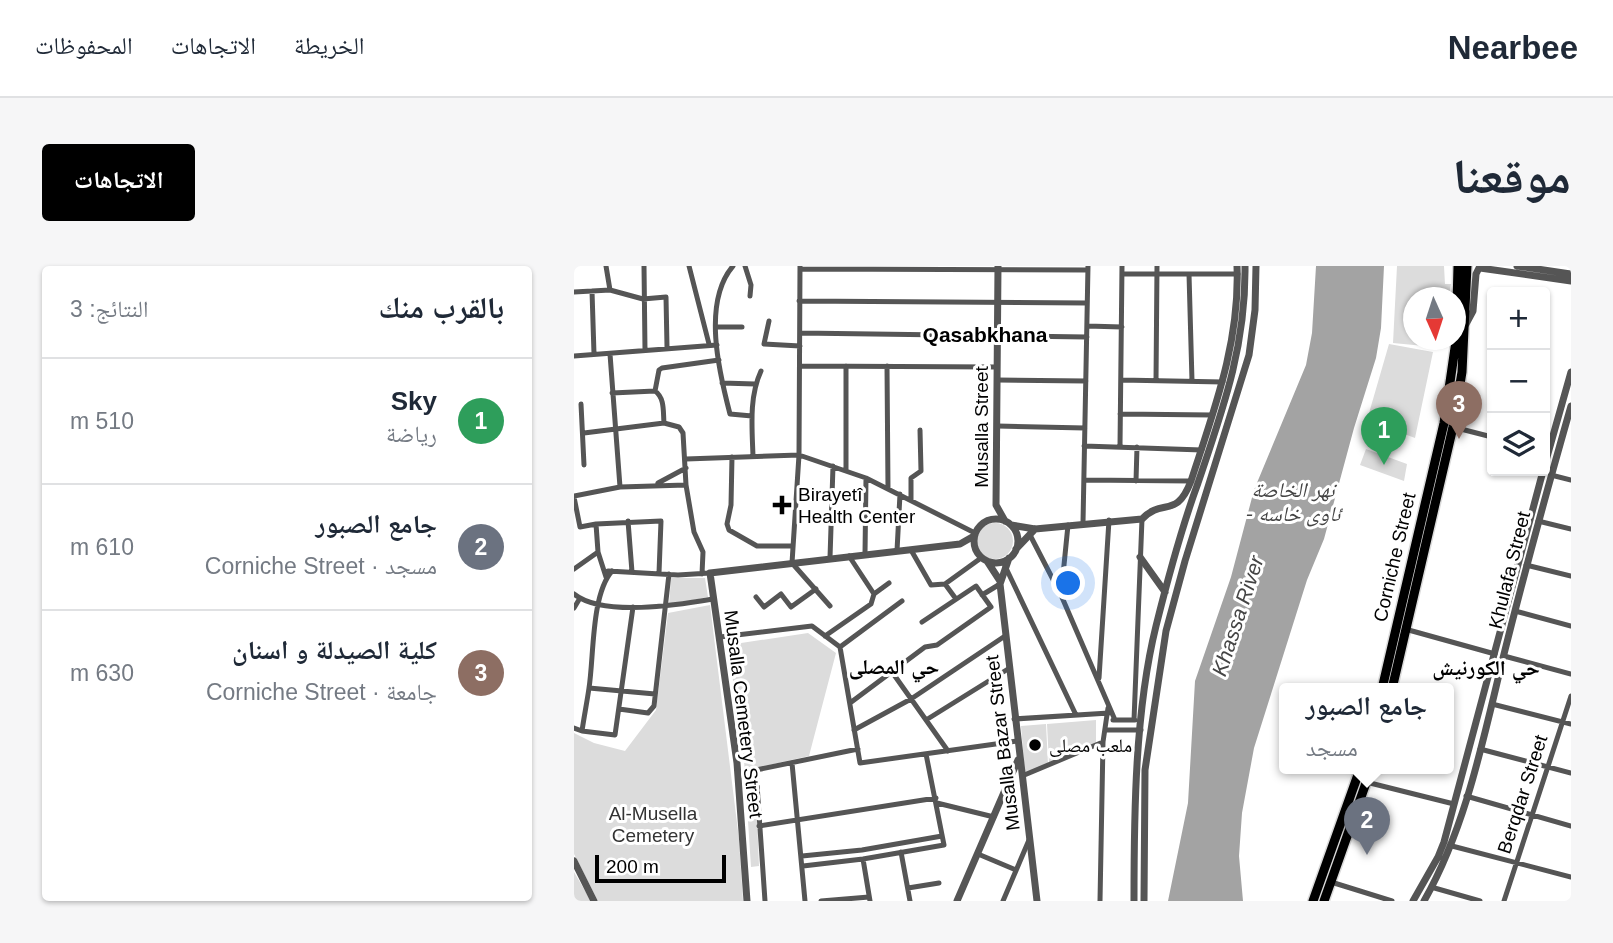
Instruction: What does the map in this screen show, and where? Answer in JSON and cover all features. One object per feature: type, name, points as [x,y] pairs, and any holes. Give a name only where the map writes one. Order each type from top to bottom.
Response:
[{"type":"main road","name":"Corniche Street","points":[[1383,683],[1444,423],[1456,341],[1458,266]]},
{"type":"main road","name":"Corniche Street","points":[[1466,296],[1467,266]]},
{"type":"main road","name":"Corniche Street","points":[[1393,683],[1453,427],[1463,350]]},
{"type":"main road","points":[[1313,901],[1358,774]]},
{"type":"main road","points":[[1324,901],[1369,774]]},
{"type":"street","points":[[607,266],[610,290]]},
{"type":"street","points":[[644,266],[645,350]]},
{"type":"street","points":[[689,266],[709,344]]},
{"type":"street","points":[[733,266],[724,277],[716,315],[717,345],[722,383],[730,414],[752,416]]},
{"type":"street","points":[[745,266],[751,285],[750,296]]},
{"type":"street","points":[[1120,446],[1122,266]]},
{"type":"street","points":[[1156,381],[1157,266]]},
{"type":"street","points":[[1138,720],[1155,629],[1165,592],[1238,353],[1244,308],[1245,266]]},
{"type":"street","points":[[1134,901],[1141,770],[1169,618],[1249,355],[1255,310],[1256,266]]},
{"type":"street","points":[[1517,266],[1571,274]]},
{"type":"street","points":[[1466,323],[1473,311],[1476,274],[1480,267],[1571,281]]},
{"type":"street","points":[[830,606],[792,563],[799,454],[800,268],[1088,268],[1083,523]]},
{"type":"street","name":"Musalla Street","points":[[987,520],[996,505],[998,268]]},
{"type":"street","points":[[960,544],[987,520],[1008,523],[1032,532],[1083,523],[1142,519],[1152,511],[1173,507],[1180,502],[1191,481],[1223,382],[1235,328],[1237,270],[1189,274],[1122,274]]},
{"type":"street","points":[[1189,274],[1192,381]]},
{"type":"street","points":[[574,292],[610,290],[643,299],[666,298],[667,347]]},
{"type":"street","points":[[592,291],[594,354]]},
{"type":"street","points":[[799,302],[1087,303]]},
{"type":"street","points":[[769,321],[764,344],[800,346]]},
{"type":"street","points":[[1087,326],[1122,327]]},
{"type":"street","points":[[716,327],[742,327]]},
{"type":"street","points":[[800,333],[1087,337]]},
{"type":"street","points":[[574,356],[717,345]]},
{"type":"street","points":[[1238,353],[1249,355]]},
{"type":"street","points":[[610,354],[620,486]]},
{"type":"street","points":[[655,391],[657,374],[662,368],[719,360]]},
{"type":"street","points":[[800,366],[997,367]]},
{"type":"street","points":[[846,366],[846,470]]},
{"type":"street","points":[[887,366],[888,489]]},
{"type":"street","points":[[752,456],[755,384],[761,370]]},
{"type":"street","points":[[1550,439],[1571,372]]},
{"type":"street","points":[[997,380],[1086,381]]},
{"type":"street","points":[[1121,380],[1223,382]]},
{"type":"street","points":[[722,383],[755,384]]},
{"type":"street","points":[[612,393],[655,391],[660,394],[663,403],[664,423]]},
{"type":"street","points":[[581,404],[584,465]]},
{"type":"street","name":"Khulafa Street","points":[[1424,901],[1452,846],[1492,704],[1538,521],[1568,430],[1571,405]]},
{"type":"street","points":[[1121,414],[1212,415]]},
{"type":"street","points":[[574,417],[582,416]]},
{"type":"street","points":[[584,433],[664,423],[679,427],[683,433],[686,485],[694,532],[703,552],[706,573]]},
{"type":"street","points":[[997,426],[1085,428]]},
{"type":"street","points":[[1453,427],[1487,436]]},
{"type":"street","points":[[911,500],[911,478],[921,471],[920,430]]},
{"type":"street","points":[[1084,446],[1202,450]]},
{"type":"street","points":[[1136,481],[1137,447]]},
{"type":"street","points":[[686,459],[799,454],[866,478],[974,534]]},
{"type":"street","points":[[732,457],[731,505],[727,524],[729,530],[757,545],[792,546]]},
{"type":"street","points":[[830,558],[833,466]]},
{"type":"street","points":[[655,484],[686,468]]},
{"type":"street","points":[[1551,475],[1571,480]]},
{"type":"street","points":[[1413,901],[1438,857],[1542,476]]},
{"type":"street","points":[[865,554],[866,478]]},
{"type":"street","points":[[1084,480],[1191,481]]},
{"type":"street","points":[[659,573],[661,520],[596,524],[577,529],[574,499],[620,486],[686,485]]},
{"type":"street","points":[[897,551],[900,494]]},
{"type":"street","name":"Musalla Street","points":[[996,505],[1008,523]]},
{"type":"street","points":[[1142,519],[1138,720],[1141,730],[1144,901]]},
{"type":"street","points":[[1099,681],[1109,520]]},
{"type":"street","points":[[1538,521],[1571,528]]},
{"type":"street","points":[[628,522],[632,572]]},
{"type":"street","points":[[1008,523],[1017,536],[1016,550]]},
{"type":"street","points":[[596,524],[598,552],[606,578]]},
{"type":"street","points":[[1061,595],[1068,525]]},
{"type":"street","points":[[603,571],[706,573],[960,544],[975,549],[984,559],[994,563],[1007,562],[1032,532]]},
{"type":"street","points":[[1032,532],[1115,720]]},
{"type":"street","points":[[974,534],[975,549]]},
{"type":"street","points":[[911,550],[931,585],[945,584],[984,559]]},
{"type":"street","points":[[574,569],[598,552]]},
{"type":"street","points":[[849,556],[874,594]]},
{"type":"street","points":[[1140,557],[1165,592]]},
{"type":"street","name":"Musalla Bazar Street","points":[[984,559],[1000,583]]},
{"type":"street","points":[[1007,562],[1076,715]]},
{"type":"street","name":"Musalla Bazar Street","points":[[1007,562],[1000,583],[1037,901]]},
{"type":"street","points":[[1526,565],[1571,576]]},
{"type":"street","points":[[582,731],[599,604],[606,578],[612,571]]},
{"type":"street","name":"Musalla Cemetery Street","points":[[706,573],[720,637],[737,763],[747,901]]},
{"type":"street","points":[[619,709],[648,713],[654,706],[669,574]]},
{"type":"street","points":[[825,636],[871,604],[874,594],[889,583]]},
{"type":"street","points":[[982,595],[1000,583]]},
{"type":"street","points":[[945,584],[956,599]]},
{"type":"street","points":[[850,703],[925,647],[937,645],[991,607],[976,586],[922,622]]},
{"type":"street","points":[[756,597],[764,607],[781,594],[792,607],[816,589]]},
{"type":"street","points":[[574,594],[599,604],[633,607],[666,607],[713,599]]},
{"type":"street","points":[[574,608],[580,598]]},
{"type":"street","points":[[840,647],[902,601]]},
{"type":"street","points":[[871,604],[880,617]]},
{"type":"street","points":[[574,728],[615,735],[633,607]]},
{"type":"street","points":[[1515,611],[1571,626]]},
{"type":"street","points":[[720,637],[812,626],[840,647],[860,763],[1017,741]]},
{"type":"street","points":[[1405,629],[1495,653]]},
{"type":"street","points":[[1500,632],[1509,635]]},
{"type":"street","points":[[854,730],[911,699],[1005,636]]},
{"type":"street","points":[[1504,656],[1571,674]]},
{"type":"street","points":[[926,720],[1009,669]]},
{"type":"street","points":[[892,672],[948,751]]},
{"type":"street","points":[[589,688],[655,694]]},
{"type":"street","name":"Berqdar Street","points":[[1504,901],[1571,696]]},
{"type":"street","points":[[1492,704],[1571,724]]},
{"type":"street","points":[[1014,719],[1110,713]]},
{"type":"street","points":[[1100,901],[1103,742],[1106,720],[1110,713]]},
{"type":"street","points":[[1106,720],[1138,720]]},
{"type":"street","points":[[1105,730],[1141,730]]},
{"type":"street","points":[[1021,776],[1103,742]]},
{"type":"street","points":[[765,901],[756,770],[858,749]]},
{"type":"street","points":[[1480,749],[1571,773]]},
{"type":"street","points":[[803,866],[944,845],[926,754]]},
{"type":"street","points":[[957,901],[1019,757]]},
{"type":"street","points":[[792,763],[805,901]]},
{"type":"street","points":[[1366,782],[1454,804]]},
{"type":"street","points":[[1466,796],[1571,826]]},
{"type":"street","points":[[759,826],[936,801],[994,817]]},
{"type":"street","points":[[802,856],[862,850],[942,836]]},
{"type":"street","points":[[1003,901],[1029,840]]},
{"type":"street","points":[[1452,846],[1571,877]]},
{"type":"street","points":[[901,852],[910,901]]},
{"type":"street","points":[[978,853],[1016,870]]},
{"type":"street","points":[[821,901],[870,899],[863,859]]},
{"type":"street","points":[[574,861],[594,901]]},
{"type":"street","points":[[1331,882],[1392,901]]},
{"type":"street","points":[[908,888],[939,883]]},
{"type":"street","points":[[1432,887],[1480,901]]},
{"type":"green space","points":[[1397,266],[1444,266],[1445,284],[1451,284],[1451,287],[1403,287],[1403,344],[1393,343]]},
{"type":"green space","points":[[1389,344],[1403,347],[1403,350],[1433,352],[1415,438],[1367,420]]},
{"type":"green space","points":[[1366,449],[1407,464],[1404,481],[1360,465]]},
{"type":"green space","points":[[995,523],[1008,528],[1013,541],[1008,554],[995,559],[982,554],[977,541],[982,528]]},
{"type":"green space","points":[[671,578],[705,578],[708,597],[669,605]]},
{"type":"green space","name":"Al-Musella Cemetery","points":[[710,605],[739,839],[743,901],[598,901],[574,854],[574,733],[594,743],[625,751],[656,710],[668,613]]},
{"type":"green space","name":"Al-Musella Cemetery","points":[[808,633],[836,653],[809,756],[755,768],[759,866],[751,867],[744,760],[728,645]]},
{"type":"green space","points":[[1096,720],[1096,745],[1049,763],[1047,724]]},
{"type":"green space","name":"ملعب مصلى","points":[[1046,724],[1048,764],[1025,774],[1021,726]]},
{"type":"green space","name":"Al-Musella Cemetery","points":[[574,872],[591,901],[574,901]]},
{"type":"water","name":"نهر الخاصة - ئاوی خاسە","points":[[1316,266],[1384,266],[1381,328],[1376,358],[1324,539],[1307,580],[1254,748],[1242,813],[1239,856],[1243,901],[1168,901],[1188,803],[1195,681],[1231,577],[1254,490],[1306,365],[1312,333]]},
{"type":"place","name":"كلية الصيدلة و اسنان","points":[[1459,439]]},
{"type":"place","name":"Sky","points":[[1384,465]]},
{"type":"place","name":"Birayetî Health Center","points":[[782,505]]},
{"type":"place","name":"ملعب مصلى","points":[[1035,745]]},
{"type":"place","name":"جامع الصبور","points":[[1367,855]]},
{"type":"district","name":"Qasabkhana","points":[[985,335]]},
{"type":"district","name":"حي المصلى","points":[[894,667]]},
{"type":"district","name":"حي الكورنيش","points":[[1486,668]]},
{"type":"water label","name":"Khassa River","points":[[1238,616]]}]
